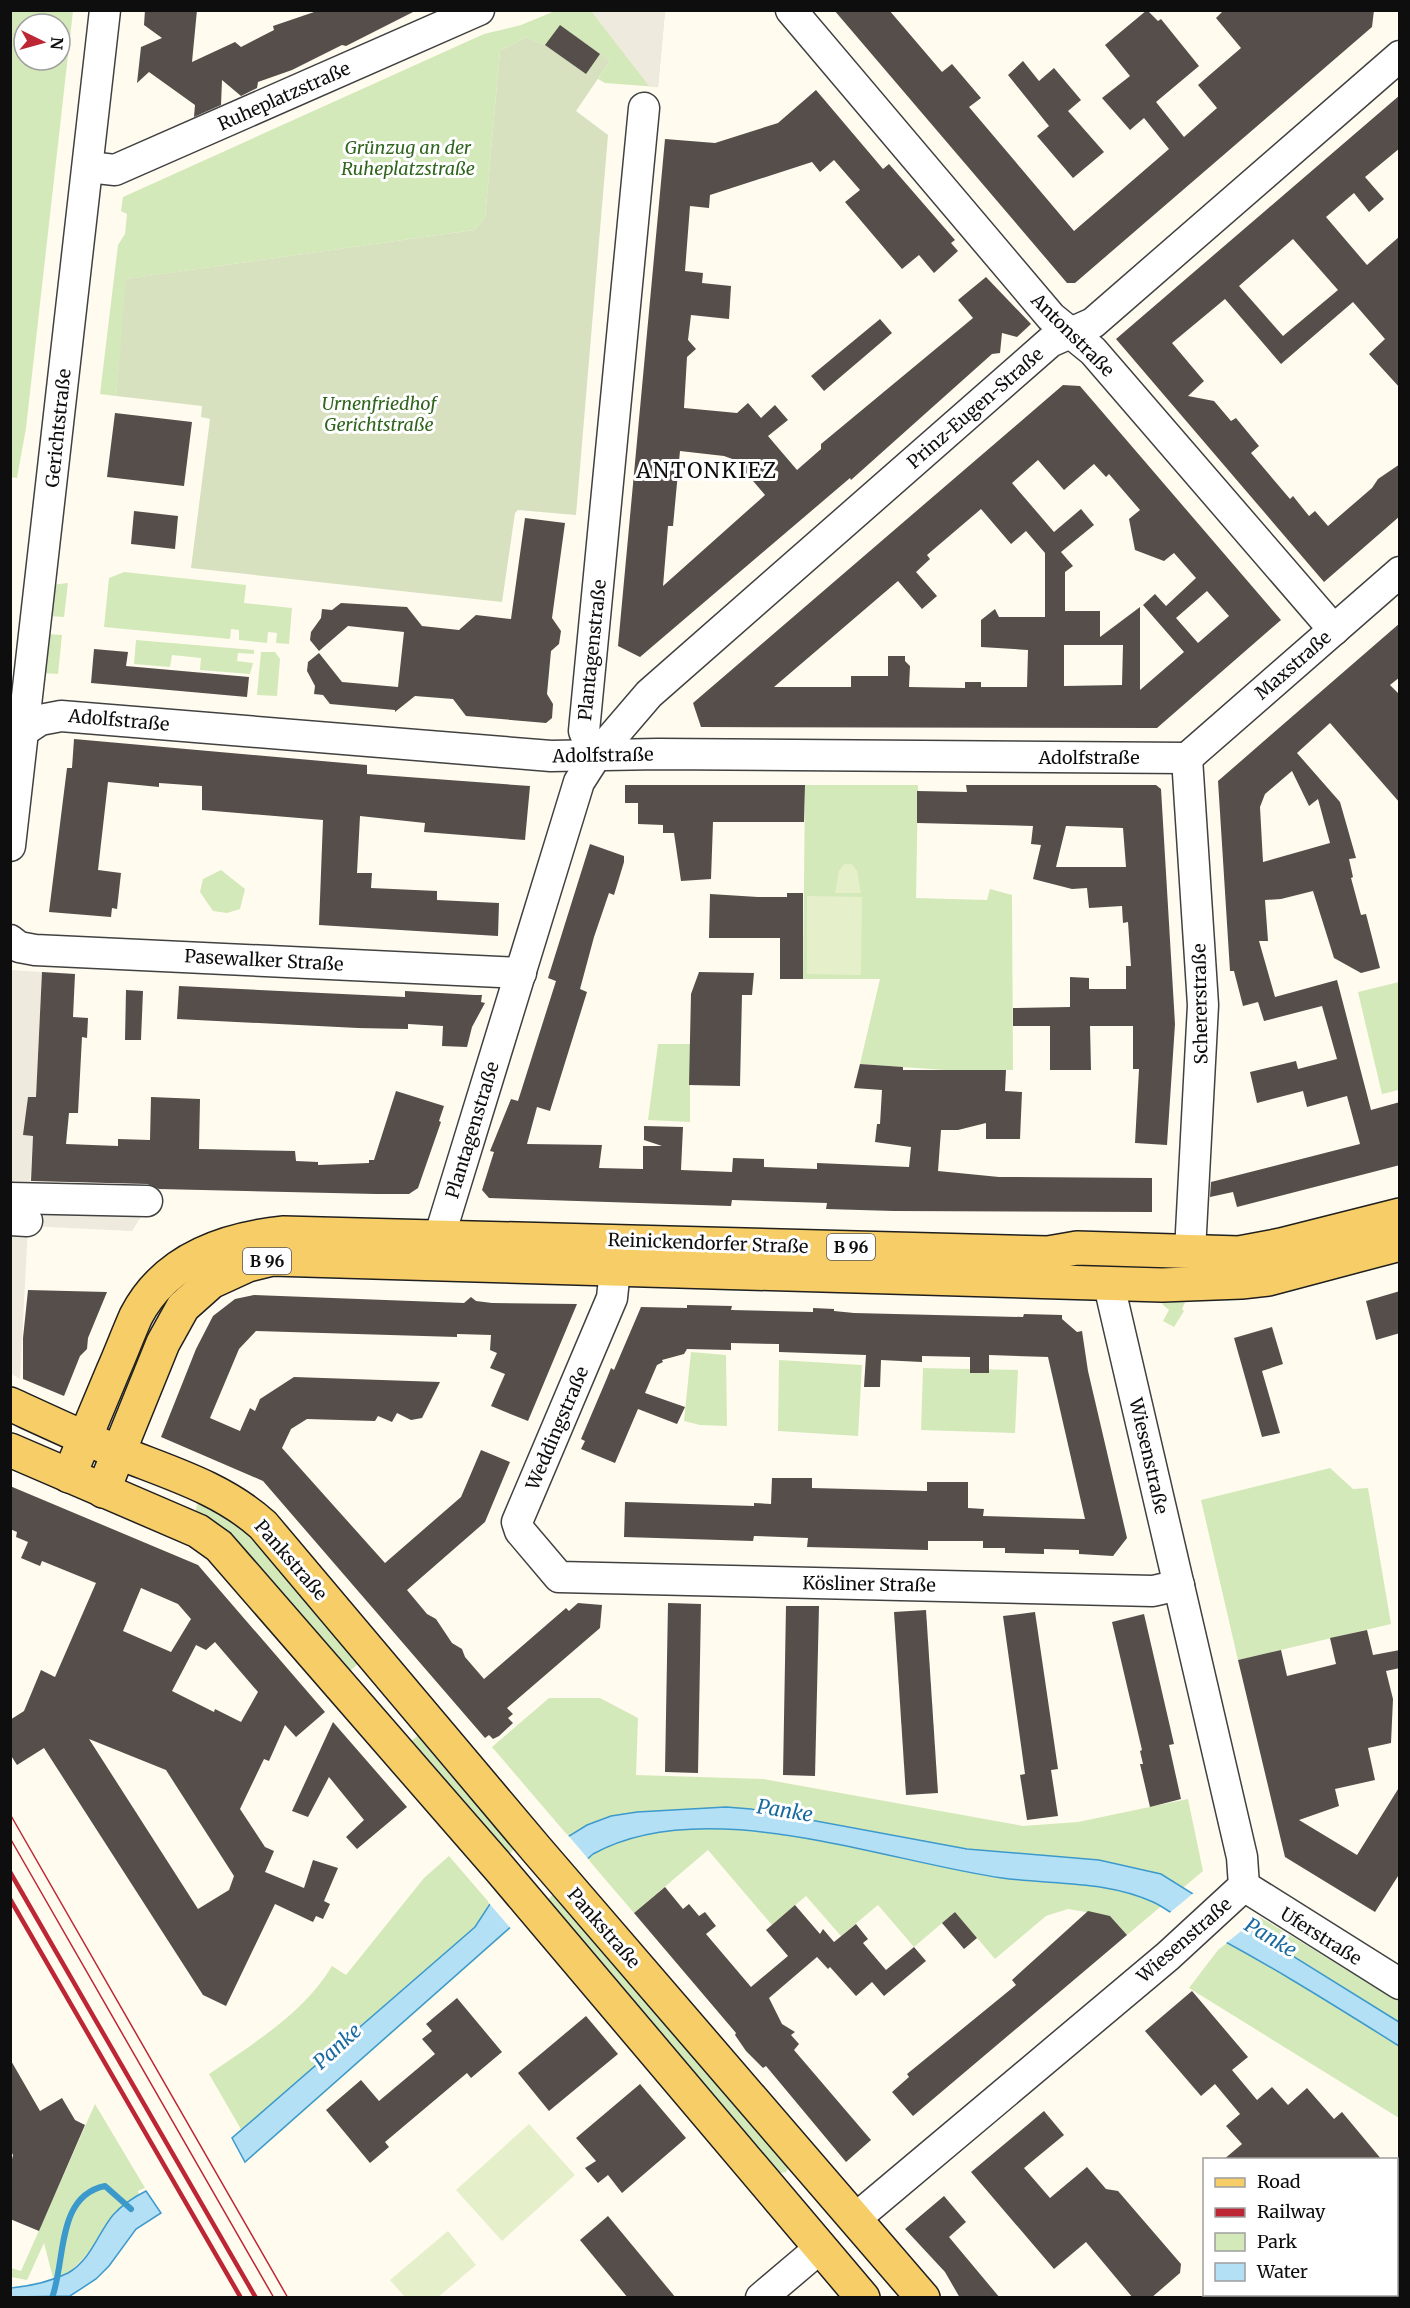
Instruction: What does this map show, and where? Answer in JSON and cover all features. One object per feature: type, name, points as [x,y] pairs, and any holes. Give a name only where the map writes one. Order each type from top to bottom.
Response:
[{"type":"main road","name":"Reinickendorfer Straße","points":[[103,1491],[174,1321],[183,1307],[211,1282],[248,1265],[272,1260],[439,1251],[1048,1267],[1109,1285],[1241,1282],[1294,1257],[1400,1215]]},
{"type":"main road","name":"Reinickendorfer Straße","points":[[69,1476],[137,1314],[159,1284],[188,1261],[238,1239],[284,1233],[615,1269],[1048,1267],[1077,1248],[1294,1257],[1400,1244]]},
{"type":"main road","points":[[1109,1249],[1109,1285]]},
{"type":"main road","points":[[1189,1284],[1190,1251]]},
{"type":"main road","points":[[10,1404],[119,1453]]},
{"type":"main road","points":[[10,1450],[198,1531],[219,1546],[539,1915],[863,2298]]},
{"type":"main road","name":"Pankstraße","points":[[119,1453],[222,1494],[247,1510],[263,1525],[537,1850],[923,2298]]},
{"type":"main road","points":[[173,1521],[190,1481]]},
{"type":"main road","points":[[366,1715],[399,1687]]},
{"type":"main road","points":[[775,2196],[809,2167]]},
{"type":"main road","name":"Wiesenstraße","points":[[820,2248],[855,2219]]},
{"type":"main road","points":[[869,2298],[901,2272]]},
{"type":"street","name":"Gerichtstraße","points":[[10,846],[25,730],[105,10]]},
{"type":"street","name":"Ruheplatzstraße","points":[[88,168],[115,170],[479,10]]},
{"type":"street","name":"Antonstraße","points":[[791,10],[1051,317],[1093,351],[1334,630]]},
{"type":"street","name":"Prinz-Eugen-Straße","points":[[595,757],[658,687],[1050,342],[1094,323],[1400,56]]},
{"type":"street","name":"Plantagenstraße","points":[[439,1251],[579,782],[595,757],[584,731],[644,108]]},
{"type":"street","name":"Maxstraße","points":[[1187,758],[1400,572]]},
{"type":"street","name":"Adolfstraße","points":[[25,730],[40,720],[61,716],[551,756],[595,757],[658,754],[1187,758]]},
{"type":"street","name":"Schererstraße","points":[[1187,758],[1203,1005],[1190,1251]]},
{"type":"street","name":"Pasewalker Straße","points":[[10,940],[19,947],[35,950],[521,973]]},
{"type":"street","points":[[16,1213],[147,1201]]},
{"type":"street","name":"Weddingstraße","points":[[559,1577],[520,1531],[517,1522],[612,1298],[615,1269]]},
{"type":"street","name":"Wiesenstraße","points":[[855,2219],[1192,1934],[1237,1893],[1242,1857],[1109,1285]]},
{"type":"street","name":"Kösliner Straße","points":[[559,1577],[1153,1591],[1179,1585]]},
{"type":"street","name":"Uferstraße","points":[[1237,1893],[1400,1984]]},
{"type":"street","name":"Wiesenstraße","points":[[761,2298],[820,2248]]},
{"type":"green space","points":[[10,11],[73,11],[72,20],[72,12],[12,12],[12,72],[66,72],[26,428],[17,478],[10,477]]},
{"type":"green space","name":"Grünzug an der Ruheplatzstraße","points":[[555,11],[665,11],[658,87],[605,83],[598,79],[610,61],[576,36],[545,45],[526,37],[500,51],[485,218],[474,230],[127,279],[116,396],[100,394],[118,245],[125,234],[127,214],[121,211],[123,197],[484,34],[521,25]]},
{"type":"green space","name":"Urnenfriedhof Gerichtstraße","points":[[576,35],[610,61],[576,111],[608,135],[576,515],[518,510],[515,513],[502,602],[191,568],[210,419],[201,417],[202,406],[116,396],[126,279],[474,230],[485,218],[500,51],[526,37],[545,45]]},
{"type":"green space","points":[[124,572],[246,585],[244,603],[292,608],[289,644],[276,643],[277,633],[268,632],[267,643],[239,640],[239,630],[231,629],[230,639],[104,627],[109,578]]},
{"type":"green space","points":[[68,583],[64,617],[48,616],[51,585]]},
{"type":"green space","points":[[45,634],[62,635],[58,674],[41,673]]},
{"type":"green space","points":[[136,640],[254,650],[254,654],[238,653],[237,661],[253,663],[250,674],[200,670],[201,658],[172,655],[170,667],[134,664]]},
{"type":"green space","points":[[261,652],[275,652],[280,659],[277,696],[257,695]]},
{"type":"green space","points":[[805,785],[918,785],[916,898],[987,900],[990,889],[1012,895],[1013,1070],[945,1070],[860,1064],[880,979],[803,979]]},
{"type":"green space","points":[[844,864],[852,864],[857,871],[861,893],[835,893],[839,871]]},
{"type":"green space","points":[[221,870],[245,889],[240,909],[227,913],[213,911],[200,892],[203,879]]},
{"type":"green space","points":[[807,896],[862,897],[861,975],[807,974]]},
{"type":"green space","points":[[1399,982],[1399,1090],[1382,1094],[1358,992]]},
{"type":"green space","points":[[658,1044],[690,1044],[690,1122],[648,1120]]},
{"type":"green space","points":[[1186,1300],[1182,1309],[1184,1311],[1174,1327],[1163,1321],[1169,1310],[1162,1304],[1164,1301]]},
{"type":"green space","points":[[691,1352],[726,1355],[727,1426],[700,1425],[684,1421]]},
{"type":"green space","points":[[779,1360],[862,1365],[858,1436],[778,1431]]},
{"type":"green space","points":[[923,1368],[1018,1370],[1015,1433],[921,1430]]},
{"type":"green space","points":[[1330,1468],[1353,1489],[1368,1488],[1391,1624],[1238,1660],[1201,1500]]},
{"type":"green space","points":[[198,1502],[240,1525],[361,1661],[350,1671],[194,1516]]},
{"type":"green space","points":[[549,1698],[600,1698],[638,1718],[636,1775],[763,1779],[1023,1826],[1078,1822],[1188,1799],[1203,1871],[1127,1935],[1110,1916],[1068,1909],[1046,1916],[995,1959],[955,1912],[914,1947],[878,1905],[841,1936],[806,1896],[772,1925],[708,1850],[634,1913],[492,1747]]},
{"type":"green space","points":[[421,1733],[519,1845],[507,1856],[409,1743]]},
{"type":"green space","points":[[449,1856],[511,1928],[251,2158],[242,2131],[209,2074],[292,2013],[307,1999],[332,1966],[346,1975],[424,1878]]},
{"type":"green space","points":[[557,1891],[789,2167],[786,2172],[779,2173],[544,1902]]},
{"type":"green space","points":[[1260,1917],[1399,2002],[1399,2118],[1189,1988],[1218,1950]]},
{"type":"green space","points":[[95,2104],[145,2188],[138,2191],[139,2194],[114,2214],[94,2246],[68,2273],[53,2278],[44,2243],[27,2280],[11,2277],[11,2268],[21,2271]]},
{"type":"green space","points":[[529,2124],[575,2175],[502,2241],[456,2190]]},
{"type":"green space","points":[[448,2231],[476,2265],[438,2297],[405,2297],[390,2280]]},
{"type":"shaded area","points":[[591,11],[665,11],[658,87],[649,86]]},
{"type":"shaded area","points":[[10,970],[42,972],[36,1097],[28,1097],[24,1135],[33,1136],[30,1186],[144,1212],[132,1231],[28,1226],[20,1379],[10,1373]]},
{"type":"water","points":[[726,1807],[751,1809],[967,1849],[1099,1860],[1161,1874],[1399,2022],[1399,2046],[1267,1965],[1157,1904],[1135,1895],[1078,1884],[1002,1878],[955,1870],[794,1836],[740,1830],[687,1829],[638,1837],[593,1854],[245,2162],[232,2138],[475,1927],[490,1904],[569,1836],[587,1825],[611,1816],[637,1812]]},
{"type":"water","points":[[146,2191],[161,2213],[136,2229],[109,2266],[96,2279],[70,2296],[11,2297],[11,2288],[47,2281],[76,2268],[88,2254],[113,2215]]},
{"type":"pier","points":[[567,1834],[590,1861],[513,1931],[488,1902]]},
{"type":"pier","points":[[1196,1891],[1250,1924],[1225,1944],[1167,1915]]},
{"type":"building","points":[[145,10],[197,10],[192,62],[235,42],[241,47],[274,30],[273,26],[320,10],[417,10],[346,46],[342,45],[292,70],[258,82],[257,88],[241,96],[222,80],[221,105],[194,117],[195,105],[149,72],[137,83],[141,47],[162,38],[144,25]]},
{"type":"building","points":[[834,10],[889,10],[942,72],[952,64],[981,98],[969,107],[1074,231],[1169,149],[1144,118],[1130,130],[1102,98],[1130,76],[1105,45],[1147,10],[1158,21],[1161,19],[1199,66],[1156,102],[1184,137],[1217,108],[1198,85],[1241,48],[1216,18],[1224,10],[1374,10],[1372,27],[1075,283],[1067,283]]},
{"type":"building","points":[[560,25],[600,54],[586,74],[545,45]]},
{"type":"building","points":[[1023,61],[1039,81],[1054,68],[1081,100],[1068,111],[1104,152],[1073,178],[1037,136],[1049,126],[1008,75]]},
{"type":"building","points":[[816,90],[883,169],[889,164],[955,240],[951,243],[958,251],[934,273],[919,255],[902,269],[845,202],[860,190],[834,160],[820,172],[812,162],[710,195],[709,208],[690,206],[685,271],[703,273],[702,283],[731,286],[729,319],[691,315],[688,340],[696,349],[687,357],[684,408],[737,413],[748,403],[761,418],[775,405],[788,420],[768,436],[797,470],[821,449],[821,444],[973,318],[958,300],[986,277],[1031,324],[1017,337],[1002,333],[1000,353],[992,354],[851,480],[850,478],[640,657],[618,646],[665,139],[715,143],[778,123]],"holes":[[[680,451],[724,456],[735,460],[765,495],[663,586],[668,526],[673,526]]]},
{"type":"building","points":[[1400,95],[1400,148],[1365,177],[1384,199],[1369,212],[1354,193],[1326,217],[1367,265],[1400,236],[1400,388],[1369,354],[1385,339],[1353,302],[1281,364],[1225,299],[1172,343],[1204,381],[1188,396],[1214,401],[1231,421],[1236,418],[1259,446],[1251,453],[1290,499],[1293,496],[1309,516],[1315,511],[1328,526],[1372,488],[1378,479],[1400,464],[1400,516],[1324,582],[1116,339]],"holes":[[[1293,239],[1338,290],[1283,336],[1239,286]]]},
{"type":"building","points":[[880,319],[892,333],[824,391],[811,376]]},
{"type":"building","points":[[1063,385],[1080,386],[1281,620],[1157,728],[701,727],[693,703]],"holes":[[[1038,460],[1064,490],[1094,464],[1106,477],[1109,474],[1140,510],[1129,519],[1135,550],[1164,561],[1174,553],[1196,578],[1166,606],[1155,594],[1143,605],[1184,652],[1140,690],[1140,607],[1100,637],[1100,611],[1065,611],[1065,572],[1073,566],[1061,552],[1094,525],[1081,509],[1054,532],[1012,483]],[[981,509],[1011,544],[1026,531],[1045,553],[1045,617],[999,617],[995,609],[981,620],[981,647],[1028,650],[1027,687],[981,687],[981,682],[965,682],[965,688],[909,687],[910,666],[905,661],[905,656],[888,656],[888,676],[851,676],[851,687],[774,687],[898,581],[922,609],[937,596],[916,572],[930,559],[927,555]],[[1207,591],[1229,616],[1198,643],[1176,618]],[[1064,645],[1123,645],[1122,685],[1064,686]]]},
{"type":"building","points":[[115,413],[192,422],[184,486],[107,477]]},
{"type":"building","points":[[134,511],[178,516],[175,549],[131,544]]},
{"type":"building","points":[[525,518],[565,523],[552,618],[561,631],[559,644],[551,651],[547,694],[553,704],[552,718],[546,723],[466,716],[453,699],[415,696],[395,712],[395,710],[330,704],[323,695],[314,694],[315,686],[307,671],[308,662],[319,653],[342,682],[398,687],[404,632],[348,626],[319,651],[310,640],[311,632],[321,618],[322,609],[332,610],[341,603],[407,607],[422,626],[459,630],[476,615],[511,619]]},
{"type":"building","points":[[1400,623],[1400,677],[1390,685],[1400,695],[1400,803],[1330,723],[1297,753],[1340,802],[1356,858],[1349,859],[1353,877],[1351,878],[1361,915],[1366,914],[1380,968],[1361,973],[1334,958],[1313,891],[1281,899],[1265,900],[1268,941],[1259,941],[1275,997],[1337,980],[1371,1110],[1400,1102],[1400,1165],[1237,1207],[1233,1192],[1210,1197],[1211,1182],[1360,1144],[1347,1096],[1307,1107],[1303,1091],[1257,1103],[1250,1072],[1296,1061],[1298,1069],[1337,1059],[1322,1006],[1264,1021],[1258,1002],[1243,1006],[1234,971],[1230,971],[1218,781]],"holes":[[[1292,771],[1309,806],[1318,799],[1330,843],[1263,862],[1260,807],[1265,794]]]},
{"type":"building","points":[[94,649],[128,652],[126,666],[249,677],[247,697],[91,683]]},
{"type":"building","points":[[74,739],[367,765],[367,774],[530,786],[525,840],[424,832],[425,823],[360,816],[357,873],[372,873],[371,888],[437,891],[437,900],[499,903],[498,936],[319,925],[323,820],[202,810],[202,786],[159,783],[159,787],[108,782],[98,870],[121,873],[117,909],[112,908],[111,917],[49,912],[67,768],[72,768]]},
{"type":"building","points":[[625,785],[805,785],[804,822],[713,822],[711,879],[681,881],[674,833],[663,833],[663,825],[638,824],[638,803],[625,803]]},
{"type":"building","points":[[966,785],[1156,785],[1161,789],[1175,1024],[1167,1145],[1135,1143],[1139,1069],[1133,1069],[1133,1026],[1090,1026],[1091,1070],[1050,1070],[1050,1026],[1013,1026],[1013,1008],[1070,1007],[1070,977],[1089,978],[1089,989],[1126,989],[1126,966],[1131,966],[1128,922],[1123,923],[1122,906],[1089,908],[1087,888],[1072,889],[1033,879],[1041,845],[1031,844],[1033,826],[917,823],[917,791],[967,792]],"holes":[[[1066,826],[1123,828],[1126,867],[1056,867]]]},
{"type":"building","points":[[590,844],[624,856],[624,862],[614,895],[609,893],[594,937],[580,989],[587,992],[550,1111],[537,1107],[527,1144],[602,1145],[599,1168],[643,1169],[643,1146],[662,1146],[644,1140],[644,1126],[683,1127],[681,1170],[732,1172],[733,1158],[764,1159],[764,1167],[817,1169],[817,1163],[909,1167],[911,1147],[875,1142],[877,1124],[880,1124],[882,1090],[854,1088],[860,1064],[903,1067],[903,1070],[1006,1070],[1005,1091],[1022,1092],[1020,1139],[986,1139],[986,1123],[958,1130],[941,1130],[938,1171],[999,1177],[1152,1178],[1152,1212],[894,1211],[826,1209],[827,1203],[732,1200],[731,1206],[489,1198],[482,1190],[494,1152],[490,1151],[511,1099],[518,1101],[556,981],[548,978]]},
{"type":"building","points":[[787,893],[803,893],[803,979],[780,979],[780,938],[709,938],[710,894],[787,897]]},
{"type":"building","points":[[42,972],[75,974],[73,1017],[88,1018],[87,1038],[82,1037],[78,1113],[69,1113],[66,1144],[118,1146],[118,1139],[150,1140],[151,1097],[200,1099],[199,1149],[295,1151],[296,1161],[318,1162],[318,1165],[369,1163],[369,1160],[374,1160],[396,1091],[444,1106],[439,1121],[441,1122],[418,1188],[409,1194],[376,1194],[159,1189],[147,1184],[31,1181],[33,1136],[23,1135],[28,1097],[36,1097]]},
{"type":"building","points":[[699,972],[754,973],[752,995],[742,995],[740,1086],[689,1085],[691,994]]},
{"type":"building","points":[[179,986],[405,997],[405,991],[482,995],[481,1002],[485,1003],[472,1027],[467,1047],[442,1046],[443,1026],[408,1024],[408,1029],[358,1028],[177,1019]]},
{"type":"building","points":[[126,990],[143,991],[141,1040],[125,1040]]},
{"type":"building","points":[[28,1290],[107,1292],[88,1338],[87,1349],[80,1356],[64,1396],[23,1379],[23,1338]]},
{"type":"building","points":[[1400,1291],[1400,1333],[1376,1340],[1366,1301]]},
{"type":"building","points":[[254,1295],[464,1303],[471,1297],[476,1301],[492,1303],[577,1304],[528,1421],[491,1406],[505,1374],[490,1368],[497,1353],[490,1350],[491,1335],[457,1334],[457,1337],[256,1331],[239,1349],[210,1418],[240,1431],[250,1408],[255,1411],[260,1399],[294,1377],[440,1382],[422,1418],[411,1420],[397,1413],[392,1422],[378,1416],[375,1421],[307,1419],[291,1429],[282,1448],[385,1563],[461,1497],[481,1450],[510,1462],[485,1522],[407,1590],[427,1614],[436,1619],[452,1643],[462,1649],[465,1657],[484,1679],[566,1608],[569,1611],[578,1603],[602,1605],[600,1628],[507,1708],[513,1714],[508,1718],[513,1723],[499,1736],[493,1739],[489,1735],[485,1738],[263,1481],[161,1437],[196,1349],[213,1316],[235,1299]]},
{"type":"building","points":[[687,1305],[732,1306],[731,1310],[813,1312],[813,1308],[854,1313],[1023,1317],[1024,1314],[1062,1315],[1062,1319],[1077,1332],[1082,1331],[1088,1371],[1127,1538],[1113,1556],[1079,1554],[1079,1550],[1044,1549],[1044,1554],[1005,1553],[1005,1548],[983,1548],[983,1541],[928,1541],[928,1550],[807,1547],[808,1538],[754,1536],[753,1541],[624,1537],[625,1502],[754,1506],[754,1503],[771,1504],[772,1478],[812,1478],[812,1488],[927,1491],[927,1482],[968,1482],[968,1508],[984,1509],[983,1516],[1085,1519],[1048,1357],[989,1355],[989,1373],[970,1373],[970,1357],[922,1356],[922,1362],[881,1360],[880,1387],[864,1387],[866,1355],[779,1352],[779,1344],[731,1343],[731,1350],[687,1349],[684,1354],[662,1360],[663,1362],[657,1365],[645,1393],[685,1407],[677,1424],[638,1409],[615,1463],[581,1449],[585,1441],[581,1439],[611,1368],[614,1370],[641,1307],[687,1308]]},
{"type":"building","points":[[1272,1327],[1283,1364],[1262,1371],[1280,1433],[1262,1437],[1234,1338]]},
{"type":"building","points":[[10,1486],[198,1565],[325,1712],[296,1737],[285,1725],[269,1761],[264,1759],[240,1809],[265,1847],[274,1851],[265,1872],[304,1888],[313,1860],[338,1868],[324,1901],[330,1904],[323,1919],[316,1916],[313,1922],[275,1904],[226,2006],[203,1995],[44,1748],[17,1765],[10,1754],[10,1720],[24,1711],[41,1670],[55,1677],[96,1583],[42,1561],[40,1566],[21,1558],[28,1542],[16,1537],[17,1532],[10,1529]],"holes":[[[141,1588],[178,1604],[191,1619],[171,1652],[123,1631]],[[215,1642],[258,1692],[241,1722],[215,1709],[214,1712],[172,1691],[196,1645],[206,1650]],[[89,1739],[166,1770],[234,1876],[229,1890],[198,1909]]]},
{"type":"building","points":[[668,1603],[701,1604],[698,1773],[665,1772]]},
{"type":"building","points":[[786,1606],[819,1606],[815,1776],[783,1775]]},
{"type":"building","points":[[926,1610],[938,1793],[906,1795],[894,1612]]},
{"type":"building","points":[[1035,1612],[1058,1769],[1051,1770],[1058,1816],[1027,1820],[1020,1775],[1025,1774],[1003,1616]]},
{"type":"building","points":[[1144,1614],[1174,1744],[1169,1745],[1181,1799],[1150,1807],[1140,1764],[1143,1764],[1140,1751],[1142,1750],[1112,1622]]},
{"type":"building","points":[[1367,1630],[1373,1655],[1400,1650],[1400,1668],[1386,1671],[1393,1699],[1391,1743],[1368,1748],[1375,1780],[1335,1789],[1339,1806],[1299,1820],[1357,1855],[1400,1786],[1400,1873],[1375,1912],[1285,1857],[1238,1660],[1281,1650],[1287,1676],[1336,1664],[1330,1638]]},
{"type":"building","points":[[333,1722],[407,1807],[357,1849],[346,1837],[364,1820],[329,1777],[308,1817],[292,1811]]},
{"type":"building","points":[[665,1887],[683,1909],[689,1904],[699,1916],[705,1912],[716,1926],[706,1934],[751,1987],[788,1956],[766,1930],[795,1905],[820,1934],[823,1929],[834,1942],[856,1924],[868,1939],[863,1943],[886,1970],[914,1947],[926,1961],[884,1996],[872,1982],[856,1996],[830,1967],[828,1969],[817,1957],[769,1998],[782,2024],[795,2032],[791,2035],[799,2044],[794,2050],[871,2140],[846,2162],[766,2066],[763,2068],[746,2051],[735,2035],[736,2033],[634,1913]]},
{"type":"building","points":[[1088,1911],[1110,1916],[1127,1935],[913,2116],[892,2092],[909,2077],[907,2074],[1016,1985],[1012,1980]]},
{"type":"building","points":[[955,1912],[977,1938],[964,1949],[942,1923]]},
{"type":"building","points":[[1192,1991],[1248,2057],[1232,2070],[1257,2100],[1272,2087],[1288,2105],[1307,2088],[1334,2119],[1342,2112],[1380,2158],[1225,2158],[1242,2144],[1226,2126],[1240,2114],[1215,2084],[1201,2096],[1145,2031]]},
{"type":"building","points":[[457,1998],[502,2052],[471,2078],[467,2073],[385,2142],[389,2147],[370,2163],[326,2110],[361,2080],[379,2101],[435,2054],[422,2039],[432,2031],[426,2024]]},
{"type":"building","points":[[586,2016],[618,2054],[549,2111],[518,2073]]},
{"type":"building","points":[[10,2059],[40,2111],[62,2098],[75,2120],[85,2125],[39,2231],[10,2219],[10,2167],[13,2155],[10,2150]]},
{"type":"building","points":[[640,2084],[686,2138],[622,2193],[608,2175],[598,2183],[585,2168],[596,2161],[576,2138]]},
{"type":"building","points":[[1044,2111],[1064,2135],[1024,2168],[1050,2198],[1087,2167],[1106,2189],[1118,2191],[1181,2264],[1180,2273],[1151,2298],[1133,2298],[1086,2242],[1054,2269],[971,2172]]},
{"type":"building","points":[[944,2196],[966,2222],[949,2237],[1000,2298],[960,2298],[945,2272],[905,2229]]},
{"type":"building","points":[[608,2216],[676,2298],[628,2298],[580,2240]]},
{"type":"waterway","points":[[52,2298],[65,2232],[78,2202],[89,2192],[105,2186],[131,2209]]},
{"type":"tram line","points":[[10,1814],[288,2298]]},
{"type":"tram line","points":[[10,1838],[274,2298]]},
{"type":"railway","points":[[10,1872],[256,2298]]},
{"type":"railway","points":[[10,1899],[241,2298]]},
{"type":"district","name":"ANTONKIEZ","points":[[707,470]]},
{"type":"water label","name":"Panke","points":[[785,1810]]},
{"type":"water label","name":"Panke","points":[[1271,1937]]},
{"type":"water label","name":"Panke","points":[[337,2046]]}]
